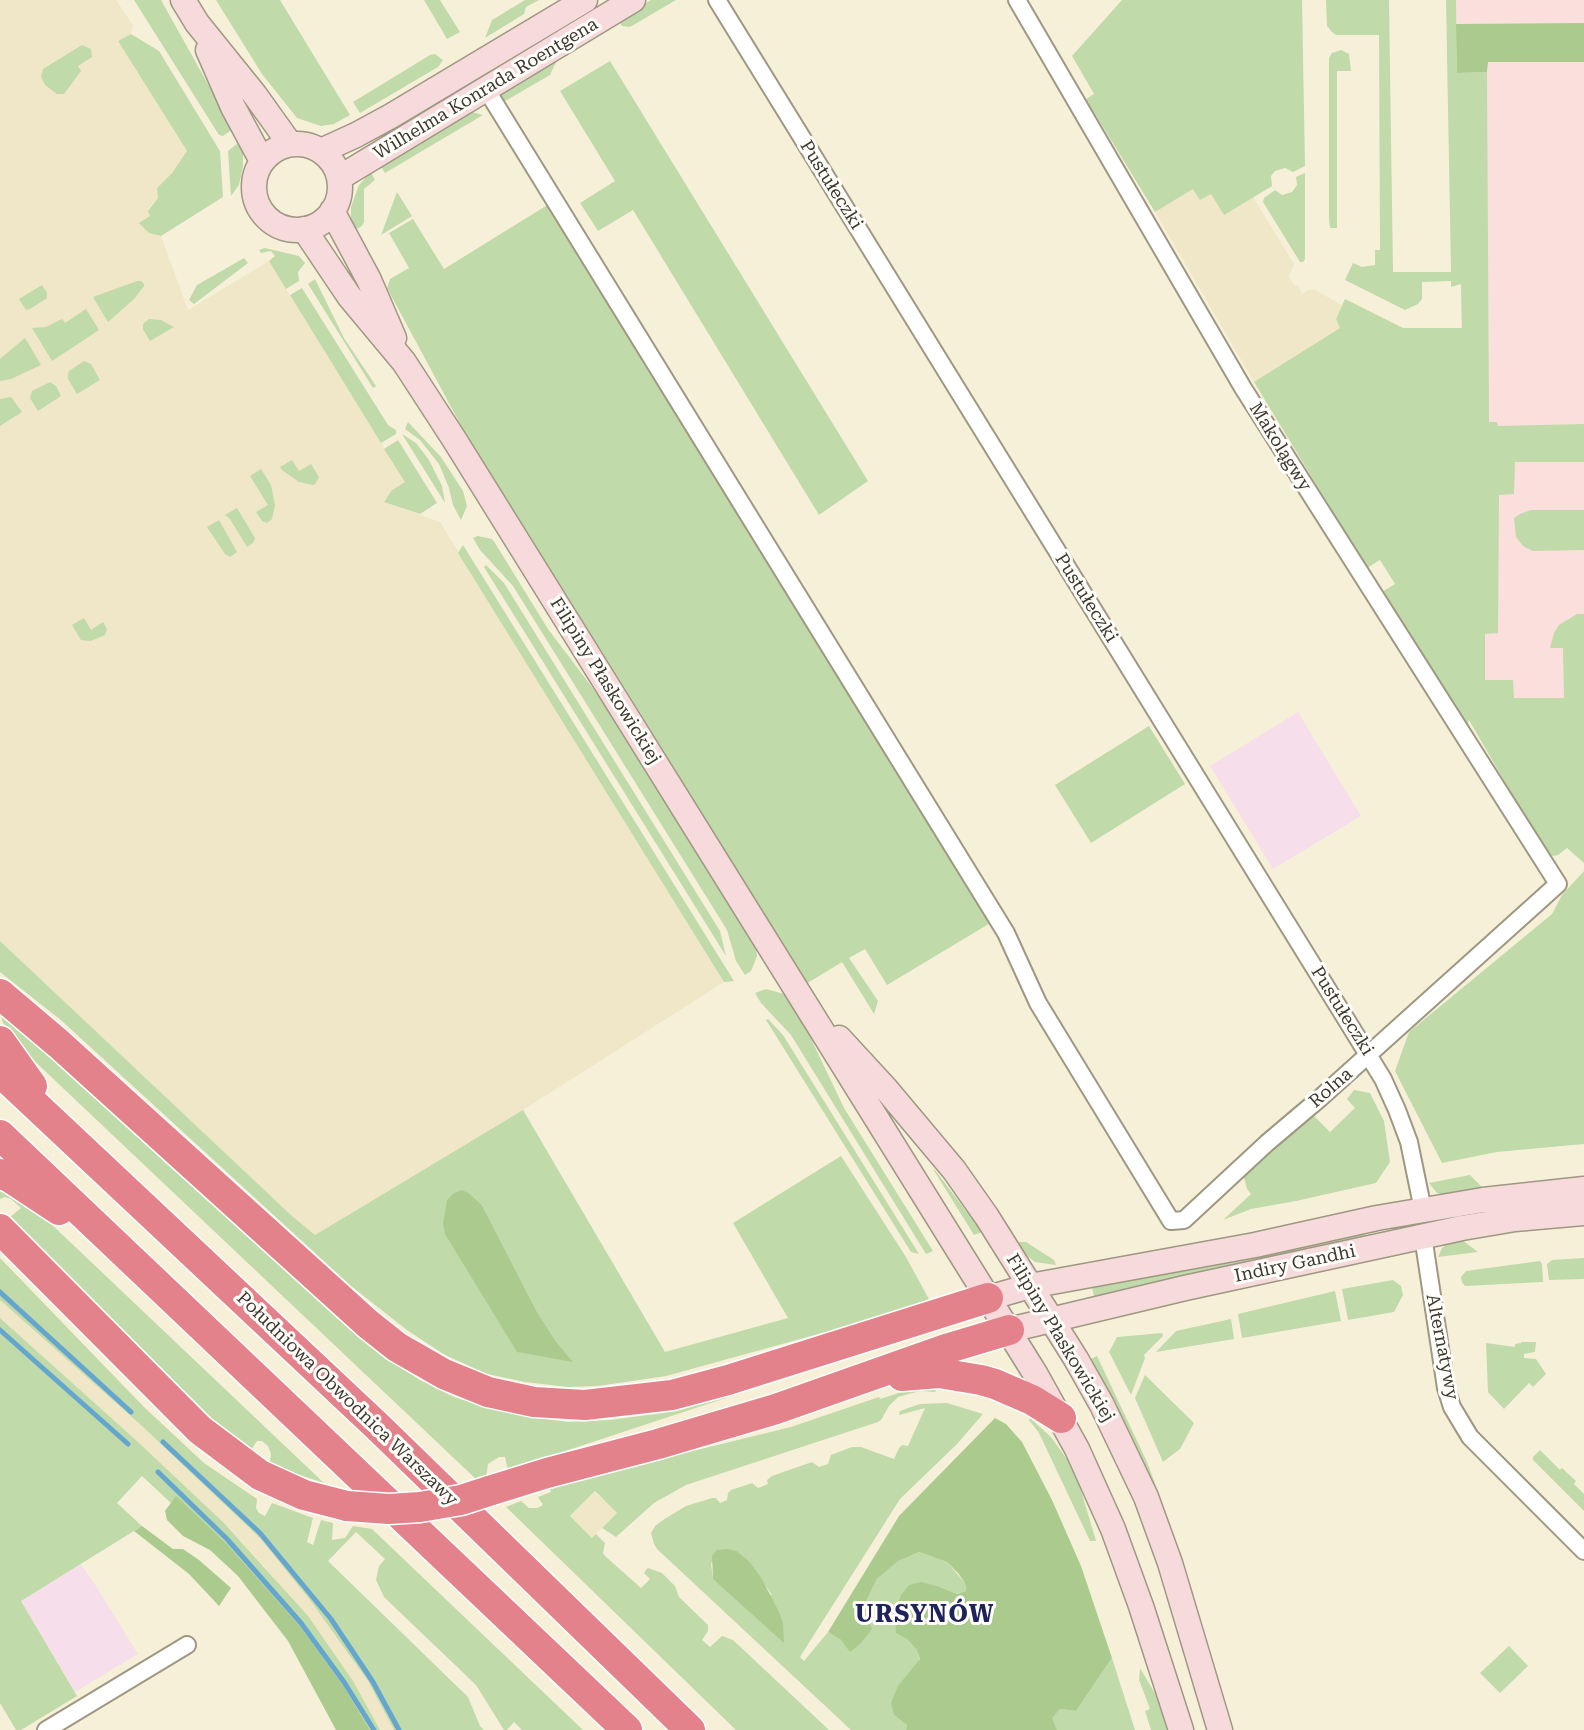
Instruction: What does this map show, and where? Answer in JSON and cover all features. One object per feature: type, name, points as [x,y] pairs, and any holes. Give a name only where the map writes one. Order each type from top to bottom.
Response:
[{"type":"highway","points":[[0,994],[59,1044],[368,1324],[397,1347],[444,1374],[488,1392],[534,1402],[585,1405],[672,1395],[728,1380],[988,1298]]},
{"type":"highway","points":[[0,1041],[64,1132]]},
{"type":"highway","name":"Południowa Obwodnica Warszawy","points":[[0,1072],[377,1426],[690,1730]]},
{"type":"highway","points":[[0,1135],[627,1730]]},
{"type":"highway","points":[[0,1174],[9,1177],[115,1244]]},
{"type":"highway","points":[[0,1229],[200,1430],[216,1443],[260,1475],[286,1488],[347,1506],[389,1509],[420,1507],[461,1500],[776,1409],[867,1379],[949,1348],[1010,1330]]},
{"type":"highway","points":[[867,1379],[939,1373],[981,1380],[1032,1400],[1061,1418]]},
{"type":"main road","points":[[183,0],[197,23],[255,95],[290,144]]},
{"type":"main road","name":"Wilhelma Konrada Roentgena","points":[[321,151],[391,116],[585,0]]},
{"type":"main road","name":"Wilhelma Konrada Roentgena","points":[[339,178],[633,0]]},
{"type":"main road","points":[[197,23],[233,107],[262,161]]},
{"type":"main road","points":[[290,144],[301,144],[321,151],[331,160],[339,178],[340,190],[332,211],[320,223],[304,229],[281,227],[266,217],[260,208],[254,189],[255,174],[262,161],[270,153],[290,144]]},
{"type":"main road","name":"Filipiny Płaskowickiej","points":[[332,211],[369,280],[404,362]]},
{"type":"main road","name":"Filipiny Płaskowickiej","points":[[304,229],[349,296],[404,362],[1010,1330],[1061,1418],[1087,1470],[1121,1549],[1181,1730]]},
{"type":"main road","name":"Filipiny Płaskowickiej","points":[[804,1002],[886,1089],[954,1170],[987,1217],[1102,1405],[1146,1497],[1170,1563],[1220,1730]]},
{"type":"main road","name":"Indiry Gandhi","points":[[988,1298],[1030,1286],[1255,1245],[1367,1220],[1493,1198],[1584,1189]]},
{"type":"main road","name":"Indiry Gandhi","points":[[1010,1330],[1185,1288],[1423,1236],[1515,1219],[1584,1213]]},
{"type":"street","name":"Pustułeczki","points":[[717,0],[1369,1055],[1388,1089],[1409,1142],[1423,1210]]},
{"type":"street","name":"Makolągwy","points":[[1017,0],[1243,388],[1558,884]]},
{"type":"street","name":"Rolna","points":[[486,89],[1006,933],[1038,1003],[1171,1221],[1184,1220],[1267,1143],[1369,1055],[1558,884]]},
{"type":"street","name":"Alternatywy","points":[[1423,1236],[1446,1388],[1456,1413],[1470,1437],[1584,1551]]},
{"type":"street","points":[[46,1730],[187,1645]]},
{"type":"shaded area","points":[[0,0],[116,0],[133,25],[131,34],[118,41],[187,151],[172,173],[157,188],[158,198],[149,208],[154,234],[161,236],[188,310],[269,261],[405,482],[392,490],[384,502],[440,522],[724,982],[523,1110],[315,1235],[292,1216],[0,941]]},
{"type":"shaded area","points":[[1456,0],[1584,0],[1584,776],[1467,681]]},
{"type":"shaded area","points":[[1193,189],[1211,193],[1224,215],[1253,197],[1294,264],[1289,277],[1294,285],[1298,286],[1302,294],[1308,290],[1315,290],[1342,305],[1336,319],[1340,328],[1254,382],[1155,212]]},
{"type":"shaded area","points":[[1298,712],[1361,816],[1273,869],[1210,766]]},
{"type":"shaded area","points":[[0,1300],[142,1426],[260,1538],[310,1600],[368,1681],[394,1730],[380,1730],[353,1681],[266,1568],[224,1523],[138,1442],[0,1318]]},
{"type":"shaded area","points":[[594,1491],[617,1513],[592,1538],[570,1517]]},
{"type":"shaded area","points":[[81,1564],[138,1654],[75,1692],[21,1601]]},
{"type":"green space","points":[[134,0],[161,0],[233,129],[223,136],[219,135]]},
{"type":"green space","points":[[216,0],[280,0],[350,115],[334,124],[321,126],[297,118],[262,74]]},
{"type":"green space","points":[[424,0],[440,0],[460,32],[447,39]]},
{"type":"green space","points":[[525,0],[539,0],[526,7],[524,14],[485,38],[492,20]]},
{"type":"green space","points":[[651,0],[676,0],[630,27],[622,26],[618,20]]},
{"type":"green space","points":[[1122,0],[1302,0],[1305,166],[1293,172],[1285,168],[1275,171],[1271,176],[1272,186],[1224,215],[1211,194],[1200,200],[1193,189],[1155,212],[1086,99],[1094,94],[1072,56]]},
{"type":"green space","points":[[1326,0],[1389,0],[1393,272],[1451,272],[1446,0],[1456,0],[1457,73],[1487,72],[1489,422],[1497,422],[1498,426],[1584,424],[1584,462],[1515,462],[1514,494],[1499,495],[1498,633],[1485,634],[1485,680],[1513,680],[1514,698],[1564,698],[1563,648],[1550,648],[1559,625],[1577,614],[1584,614],[1584,863],[1567,848],[1553,856],[1544,850],[1469,720],[1467,725],[1382,592],[1395,584],[1380,560],[1367,568],[1254,382],[1340,328],[1336,319],[1345,299],[1403,328],[1462,328],[1461,284],[1451,287],[1451,281],[1422,282],[1422,299],[1418,304],[1405,310],[1345,280],[1353,263],[1362,267],[1375,265],[1375,250],[1380,250],[1379,35],[1336,35],[1327,26]]},
{"type":"green space","points":[[1584,23],[1584,62],[1488,62],[1487,72],[1457,73],[1456,24]]},
{"type":"green space","points":[[131,34],[159,51],[220,151],[223,197],[161,236],[149,233],[139,223],[150,216],[148,211],[158,198],[157,188],[172,173],[187,151],[118,41]]},
{"type":"green space","points":[[82,45],[91,49],[92,57],[78,66],[81,71],[64,94],[57,94],[45,85],[41,77],[43,69]]},
{"type":"green space","points":[[1341,50],[1349,54],[1351,71],[1337,71],[1337,228],[1330,228],[1329,58],[1332,53]]},
{"type":"green space","points":[[435,54],[443,60],[438,67],[360,113],[353,102]]},
{"type":"green space","points":[[553,58],[556,62],[550,75],[500,104],[500,93]]},
{"type":"green space","points":[[610,61],[868,481],[819,515],[633,210],[598,231],[580,203],[615,181],[560,91]]},
{"type":"green space","points":[[465,113],[483,115],[385,173],[380,165]]},
{"type":"green space","points":[[238,143],[243,152],[243,166],[239,185],[231,196],[228,151]]},
{"type":"green space","points":[[371,172],[375,180],[364,189],[364,222],[355,230],[351,218],[351,207],[359,185]]},
{"type":"green space","points":[[1305,173],[1305,259],[1300,262],[1263,202],[1264,198],[1275,190],[1282,195],[1292,192],[1297,185],[1296,177]]},
{"type":"green space","points":[[397,192],[412,216],[381,235]]},
{"type":"green space","points":[[549,204],[992,922],[887,985],[865,949],[849,958],[878,1001],[874,1014],[842,962],[806,984],[464,431],[387,288],[390,279],[409,268],[389,233],[413,219],[444,269]]},
{"type":"green space","points":[[265,248],[299,256],[305,263],[298,272],[299,281],[286,289],[269,261],[275,256],[271,251],[261,253],[259,250]]},
{"type":"green space","points":[[244,258],[248,263],[194,304],[189,300],[197,285]]},
{"type":"green space","points":[[315,279],[344,338],[376,386],[373,388],[308,284]]},
{"type":"green space","points":[[141,281],[144,286],[134,299],[108,322],[93,297]]},
{"type":"green space","points":[[42,285],[47,298],[26,310],[19,299]]},
{"type":"green space","points":[[302,288],[388,425],[396,430],[396,434],[381,443],[290,295]]},
{"type":"green space","points":[[86,309],[99,330],[52,361],[32,328],[46,327],[62,319],[65,323]]},
{"type":"green space","points":[[149,319],[161,320],[174,327],[150,341],[143,329],[143,324]]},
{"type":"green space","points":[[25,338],[41,365],[11,379],[0,381],[0,359]]},
{"type":"green space","points":[[84,361],[91,364],[100,380],[77,394],[68,379],[68,374]]},
{"type":"green space","points":[[50,382],[56,386],[61,396],[38,411],[30,398],[32,391]]},
{"type":"green space","points":[[11,397],[22,412],[0,426],[0,399]]},
{"type":"green space","points":[[408,422],[441,457],[463,491],[467,506],[461,520],[453,505],[439,464],[420,440],[405,429]]},
{"type":"green space","points":[[402,434],[416,443],[429,460],[442,486],[445,503]]},
{"type":"green space","points":[[398,440],[437,503],[420,514],[384,502],[392,490],[405,482],[384,449]]},
{"type":"green space","points":[[292,460],[299,471],[311,464],[319,477],[315,484],[299,482],[282,470],[280,467]]},
{"type":"green space","points":[[261,469],[271,485],[275,505],[272,519],[267,523],[262,521],[256,512],[268,505],[250,476]]},
{"type":"green space","points":[[237,508],[255,538],[253,543],[247,547],[230,519],[225,515]]},
{"type":"green space","points":[[1531,510],[1584,510],[1584,550],[1533,551],[1523,546],[1516,537],[1514,518]]},
{"type":"green space","points":[[219,520],[237,552],[230,557],[225,554],[207,527]]},
{"type":"green space","points":[[478,536],[492,539],[548,629],[604,703],[756,949],[757,956],[751,971],[745,975],[736,961],[727,930],[513,586],[480,550],[473,538]]},
{"type":"green space","points":[[463,545],[734,981],[724,982],[458,553]]},
{"type":"green space","points":[[486,565],[504,583],[720,931],[726,956],[484,567]]},
{"type":"green space","points":[[84,618],[91,630],[103,622],[107,629],[105,635],[91,641],[81,640],[72,625]]},
{"type":"green space","points":[[1149,726],[1185,784],[1091,843],[1055,785]]},
{"type":"green space","points":[[1584,871],[1584,1144],[1497,1152],[1442,1163],[1395,1071],[1409,1032],[1552,914],[1562,895]]},
{"type":"green space","points":[[0,941],[292,1216],[315,1235],[523,1110],[665,1352],[788,1318],[733,1223],[841,1156],[906,1257],[931,1303],[666,1376],[598,1386],[568,1387],[525,1382],[487,1374],[445,1355],[407,1330],[351,1286],[62,1021],[0,972]],"holes":[[[470,1194],[482,1205],[536,1310],[572,1361],[443,1224]]]},
{"type":"green space","points":[[766,989],[784,994],[791,1001],[844,1108],[933,1251],[926,1254],[791,1035],[761,1003],[755,993]]},
{"type":"green space","points":[[0,1012],[47,1051],[354,1332],[379,1353],[420,1380],[454,1397],[488,1408],[568,1422],[610,1420],[663,1413],[747,1391],[508,1470],[505,1457],[499,1457],[488,1464],[486,1478],[478,1481],[27,1054],[3,1023]]},
{"type":"green space","points":[[768,1019],[783,1035],[919,1254],[911,1252],[766,1020]]},
{"type":"green space","points":[[1354,1090],[1370,1093],[1384,1121],[1390,1162],[1376,1183],[1251,1209],[1223,1220],[1251,1194],[1247,1189],[1243,1174],[1312,1114],[1330,1132],[1355,1108],[1347,1099]]},
{"type":"green space","points":[[933,1169],[935,1170],[982,1232],[974,1235]]},
{"type":"green space","points":[[1470,1175],[1484,1189],[1444,1195],[1437,1193],[1429,1183]]},
{"type":"green space","points":[[0,1188],[49,1222],[324,1483],[276,1467],[270,1462],[271,1454],[268,1446],[262,1441],[257,1441],[251,1450],[195,1405],[9,1218],[21,1208],[11,1199],[5,1197],[0,1199]]},
{"type":"green space","points":[[462,1190],[482,1205],[536,1310],[555,1340],[573,1362],[517,1352],[445,1234],[443,1224],[447,1200],[454,1193]]},
{"type":"green space","points":[[1363,1232],[1364,1238],[1094,1296],[1092,1287],[1270,1256]]},
{"type":"green space","points":[[1462,1240],[1478,1252],[1438,1257],[1442,1248],[1449,1242]]},
{"type":"green space","points":[[1016,1242],[1026,1242],[1054,1260],[1056,1265],[1035,1262]]},
{"type":"green space","points":[[0,1258],[144,1407],[204,1463],[257,1499],[256,1508],[259,1513],[265,1516],[272,1503],[313,1518],[307,1542],[313,1545],[321,1520],[333,1523],[332,1540],[345,1538],[353,1526],[372,1529],[583,1730],[522,1730],[514,1722],[507,1730],[504,1730],[476,1685],[384,1597],[376,1580],[379,1566],[385,1559],[356,1532],[328,1561],[468,1697],[480,1726],[484,1730],[394,1730],[368,1681],[310,1600],[260,1538],[142,1426],[0,1300]]},
{"type":"green space","points":[[1584,1258],[1584,1279],[1549,1280],[1547,1264],[1552,1260]]},
{"type":"green space","points":[[1540,1261],[1543,1282],[1465,1286],[1462,1282],[1461,1277],[1466,1271]]},
{"type":"green space","points":[[1393,1280],[1401,1286],[1403,1295],[1394,1312],[1348,1320],[1342,1289]]},
{"type":"green space","points":[[1335,1291],[1341,1321],[1242,1338],[1238,1314]]},
{"type":"green space","points":[[0,1318],[224,1523],[308,1616],[353,1681],[380,1730],[370,1730],[343,1685],[300,1626],[225,1542],[176,1497],[171,1503],[142,1476],[117,1503],[142,1526],[21,1601],[77,1696],[21,1730],[16,1730],[0,1703]]},
{"type":"green space","points":[[1231,1319],[1234,1339],[1156,1352],[1176,1331]]},
{"type":"green space","points":[[1162,1333],[1163,1336],[1144,1355],[1145,1358],[1131,1395],[1109,1352],[1117,1337]]},
{"type":"green space","points":[[1536,1342],[1535,1352],[1524,1354],[1524,1358],[1536,1359],[1546,1374],[1533,1387],[1529,1383],[1504,1409],[1488,1392],[1486,1343],[1515,1347],[1515,1344]]},
{"type":"green space","points":[[1097,1356],[1147,1462],[1163,1505],[1161,1506],[1133,1442],[1089,1360]]},
{"type":"green space","points":[[1145,1375],[1194,1423],[1180,1449],[1163,1462],[1135,1398]]},
{"type":"green space","points":[[938,1387],[935,1392],[920,1391],[898,1397],[878,1422],[686,1485],[654,1503],[616,1537],[602,1528],[617,1513],[595,1491],[570,1516],[592,1538],[596,1534],[605,1543],[603,1553],[605,1556],[641,1588],[650,1579],[644,1573],[648,1568],[662,1573],[675,1586],[679,1597],[708,1625],[708,1631],[702,1640],[710,1647],[722,1636],[733,1640],[829,1730],[736,1730],[506,1507],[521,1501],[529,1508],[537,1508],[543,1505],[538,1497],[551,1492],[550,1489],[615,1470],[791,1427],[879,1397],[880,1399],[908,1390]]},
{"type":"green space","points":[[947,1403],[983,1414],[957,1444],[900,1499],[800,1657],[804,1661],[828,1632],[841,1640],[864,1612],[863,1608],[877,1579],[897,1561],[919,1552],[947,1562],[965,1583],[966,1591],[957,1594],[940,1587],[896,1632],[916,1649],[920,1660],[911,1672],[894,1715],[907,1725],[906,1730],[851,1730],[657,1549],[651,1533],[655,1526],[686,1506],[712,1498],[716,1498],[720,1503],[727,1500],[731,1490],[752,1483],[758,1488],[768,1484],[767,1480],[772,1476],[812,1462],[819,1467],[828,1464],[831,1455],[852,1447],[861,1447],[894,1459],[902,1445],[908,1446],[925,1408],[899,1415],[900,1411],[920,1404]],"holes":[[[737,1551],[749,1561],[772,1595],[713,1579],[711,1563]]]},
{"type":"green space","points":[[995,1418],[1006,1424],[1022,1442],[1052,1500],[1081,1566],[1112,1658],[1076,1711],[1060,1709],[1052,1718],[1057,1730],[906,1730],[907,1725],[894,1715],[891,1703],[898,1686],[920,1659],[916,1649],[907,1639],[896,1633],[895,1614],[901,1595],[909,1585],[921,1582],[957,1594],[966,1591],[965,1583],[958,1573],[947,1562],[919,1552],[898,1561],[877,1579],[863,1608],[872,1629],[861,1643],[850,1652],[841,1640],[828,1632],[899,1516]]},
{"type":"green space","points":[[1030,1418],[1051,1437],[1069,1462],[1077,1477],[1096,1541],[1090,1541]]},
{"type":"green space","points":[[1540,1450],[1560,1470],[1562,1468],[1576,1481],[1574,1484],[1584,1494],[1584,1511],[1533,1460]]},
{"type":"green space","points":[[176,1496],[225,1542],[300,1626],[343,1685],[370,1730],[336,1730],[288,1641],[238,1576],[210,1550],[183,1536],[167,1520],[165,1511]]},
{"type":"green space","points":[[142,1526],[173,1549],[183,1549],[199,1560],[231,1588],[219,1606],[189,1574],[134,1531]]},
{"type":"green space","points":[[717,1550],[737,1551],[749,1561],[762,1579],[783,1623],[784,1643],[713,1579],[712,1556]]},
{"type":"green space","points":[[1509,1646],[1528,1666],[1500,1693],[1480,1673]]},
{"type":"green space","points":[[1112,1658],[1135,1730],[1057,1730],[1051,1718],[1060,1709],[1076,1711]]},
{"type":"green space","points":[[1140,1668],[1156,1695],[1167,1730],[1151,1730],[1145,1711],[1150,1709],[1139,1680]]},
{"type":"waterway","points":[[0,1292],[131,1412]]},
{"type":"waterway","points":[[0,1330],[128,1444]]},
{"type":"waterway","points":[[163,1442],[260,1533],[331,1619],[373,1682],[399,1730]]},
{"type":"waterway","points":[[158,1472],[227,1539],[301,1623],[344,1682],[374,1730]]},
{"type":"district","name":"URSYNÓW","points":[[925,1615]]}]
